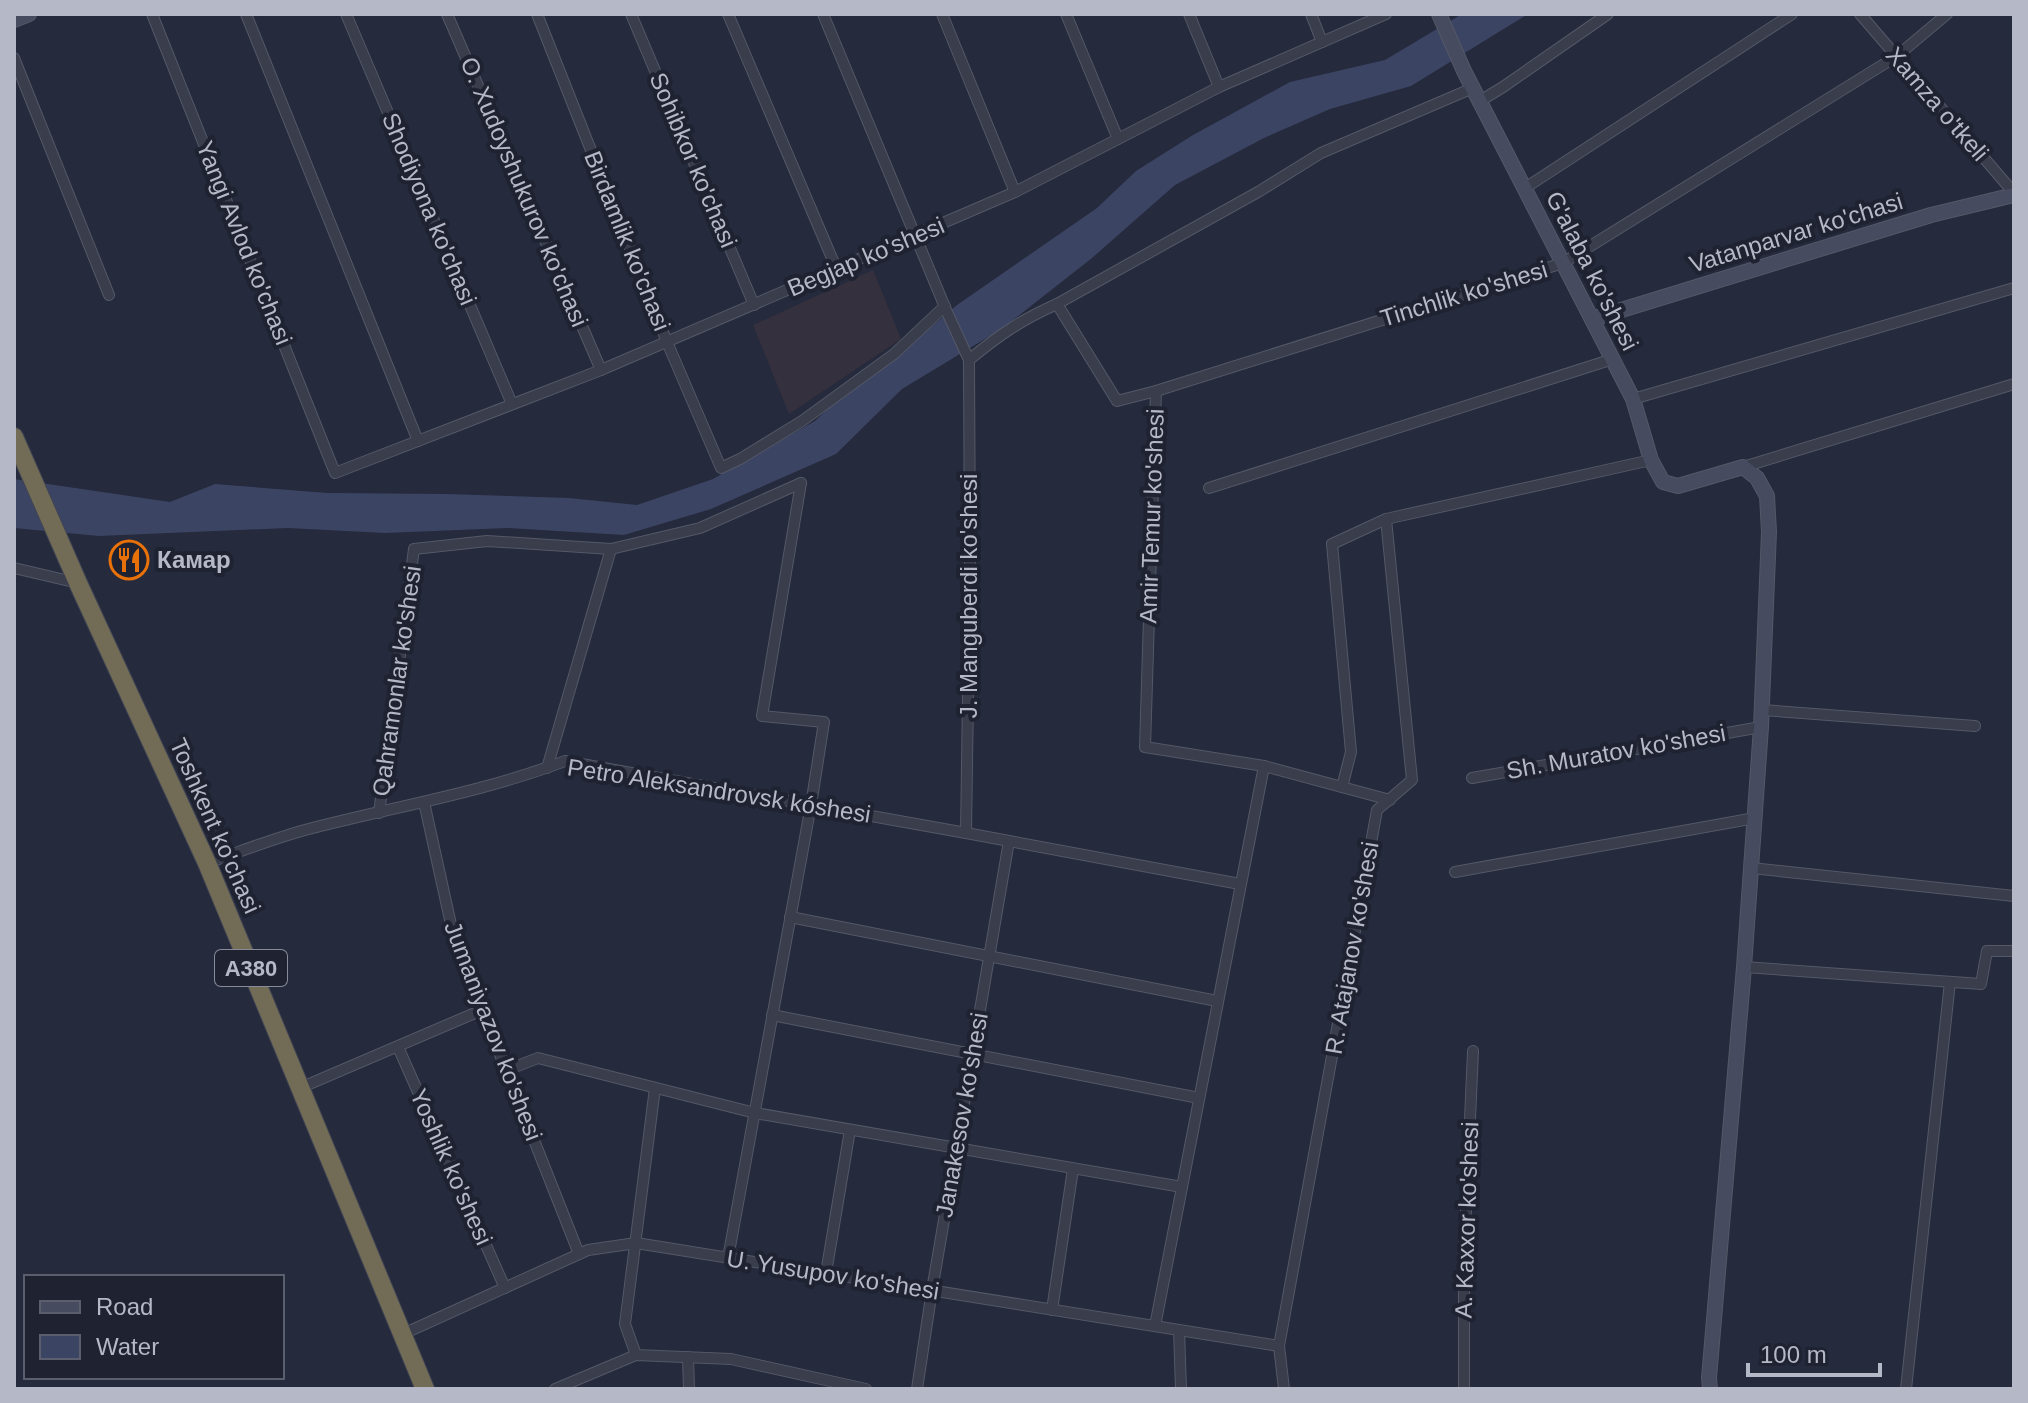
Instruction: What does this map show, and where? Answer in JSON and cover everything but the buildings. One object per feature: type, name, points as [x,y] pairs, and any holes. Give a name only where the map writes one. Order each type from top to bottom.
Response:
[{"type":"highway","name":"Toshkent ko'chasi","points":[[14,437],[207,863],[425,1389]]},
{"type":"street","points":[[14,20],[29,14]]},
{"type":"street","name":"Yangi Avlod ko'chasi","points":[[152,14],[335,473]]},
{"type":"street","points":[[246,14],[418,441]]},
{"type":"street","name":"Shodiyona ko'chasi","points":[[346,14],[512,404]]},
{"type":"street","name":"O. Xudoyshukurov ko'chasi","points":[[447,14],[601,370]]},
{"type":"street","name":"Birdamlik ko'chasi","points":[[537,14],[667,342],[721,468],[802,421],[894,354],[946,309]]},
{"type":"street","name":"Sohibkor ko'chasi","points":[[631,14],[754,305]]},
{"type":"street","points":[[728,14],[837,270]]},
{"type":"street","points":[[823,14],[967,356],[1019,323],[1258,192],[1321,153],[1476,94],[1503,87],[1608,14]]},
{"type":"street","points":[[942,14],[1015,192]]},
{"type":"street","points":[[1066,14],[1118,139]]},
{"type":"street","points":[[1189,14],[1219,87]]},
{"type":"street","points":[[1311,14],[1322,42]]},
{"type":"street","name":"Begjap ko'shesi","points":[[335,473],[601,370],[837,270],[1015,192],[1219,87],[1386,14]]},
{"type":"street","points":[[1525,188],[1792,14]]},
{"type":"street","name":"Xamza o'tkeli","points":[[1860,14],[2014,194]]},
{"type":"street","name":"Tinchlik ko'shesi","points":[[1156,391],[1563,263],[1897,56],[1947,14]]},
{"type":"street","name":"G'alaba ko'shesi","points":[[1440,16],[1464,71],[1633,399],[1651,460],[1663,482],[1678,486],[1743,467]]},
{"type":"street","points":[[14,58],[109,295]]},
{"type":"street","name":"Vatanparvar ko'chasi","points":[[1592,319],[1931,215],[2014,194]]},
{"type":"street","points":[[1633,399],[2014,288]]},
{"type":"street","name":"Amir Temur ko'shesi","points":[[1057,304],[1117,401],[1156,391],[1145,747],[1264,766]]},
{"type":"street","name":"J. Manguberdi ko'shesi","points":[[966,833],[970,560],[967,356]]},
{"type":"street","points":[[1209,488],[1613,359]]},
{"type":"street","points":[[1743,467],[2014,384]]},
{"type":"street","points":[[1342,787],[1351,752],[1332,544],[1386,519],[1651,460]]},
{"type":"street","points":[[1710,1389],[1755,818],[1769,532],[1767,496],[1757,478],[1743,467]]},
{"type":"street","points":[[547,768],[611,549],[700,528],[801,483],[762,716],[824,722],[728,1258]]},
{"type":"street","name":"R. Atajanov ko'shesi","points":[[1284,1389],[1279,1346],[1377,810],[1412,780],[1386,519]]},
{"type":"street","name":"Qahramonlar ko'shesi","points":[[379,813],[414,549],[487,541],[611,549]]},
{"type":"street","points":[[14,568],[78,583]]},
{"type":"street","points":[[1762,710],[1975,726]]},
{"type":"street","name":"Sh. Muratov ko'shesi","points":[[1472,778],[1761,727]]},
{"type":"street","name":"Petro Aleksandrovsk kóshesi","points":[[207,863],[303,830],[528,775],[565,761],[1240,884]]},
{"type":"street","points":[[1155,1326],[1264,766],[1390,800]]},
{"type":"street","name":"Jumaniyazov ko'shesi","points":[[424,802],[454,938],[579,1254]]},
{"type":"street","points":[[1455,872],[1755,818]]},
{"type":"street","name":"Janakesov ko'shesi","points":[[917,1389],[1009,841]]},
{"type":"street","points":[[1751,868],[2014,896]]},
{"type":"street","points":[[790,917],[1217,1001]]},
{"type":"street","points":[[1744,967],[1981,984],[1987,951],[2014,951]]},
{"type":"street","points":[[1906,1389],[1950,982]]},
{"type":"street","points":[[300,1088],[482,1010]]},
{"type":"street","points":[[772,1015],[1199,1098]]},
{"type":"street","name":"Yoshlik ko'shesi","points":[[398,1047],[505,1288]]},
{"type":"street","name":"A. Kaxxor ko'shesi","points":[[1464,1389],[1464,1256],[1473,1051]]},
{"type":"street","points":[[507,1070],[538,1058],[755,1113],[1182,1187]]},
{"type":"street","points":[[636,1355],[625,1324],[655,1088]]},
{"type":"street","points":[[826,1273],[850,1130]]},
{"type":"street","points":[[1052,1310],[1073,1169]]},
{"type":"street","name":"U. Yusupov ko'shesi","points":[[403,1334],[588,1250],[636,1243],[1279,1346]]},
{"type":"street","points":[[1179,1330],[1181,1389]]},
{"type":"street","points":[[555,1389],[636,1355],[731,1359],[824,1384],[866,1389]]},
{"type":"street","points":[[688,1357],[689,1389]]},
{"type":"shaded area","points":[[873,270],[901,339],[789,414],[753,325]]},
{"type":"water","points":[[1462,14],[1528,14],[1411,86],[1330,109],[1264,138],[1175,185],[1092,258],[1003,328],[902,389],[836,454],[711,509],[624,535],[507,528],[385,533],[288,528],[99,536],[14,528],[14,479],[170,502],[215,484],[327,493],[569,498],[637,505],[713,479],[815,421],[838,399],[895,358],[957,305],[1097,208],[1136,171],[1193,135],[1290,82],[1385,60]]},
{"type":"place","name":"Камар","points":[[129,560]]}]
